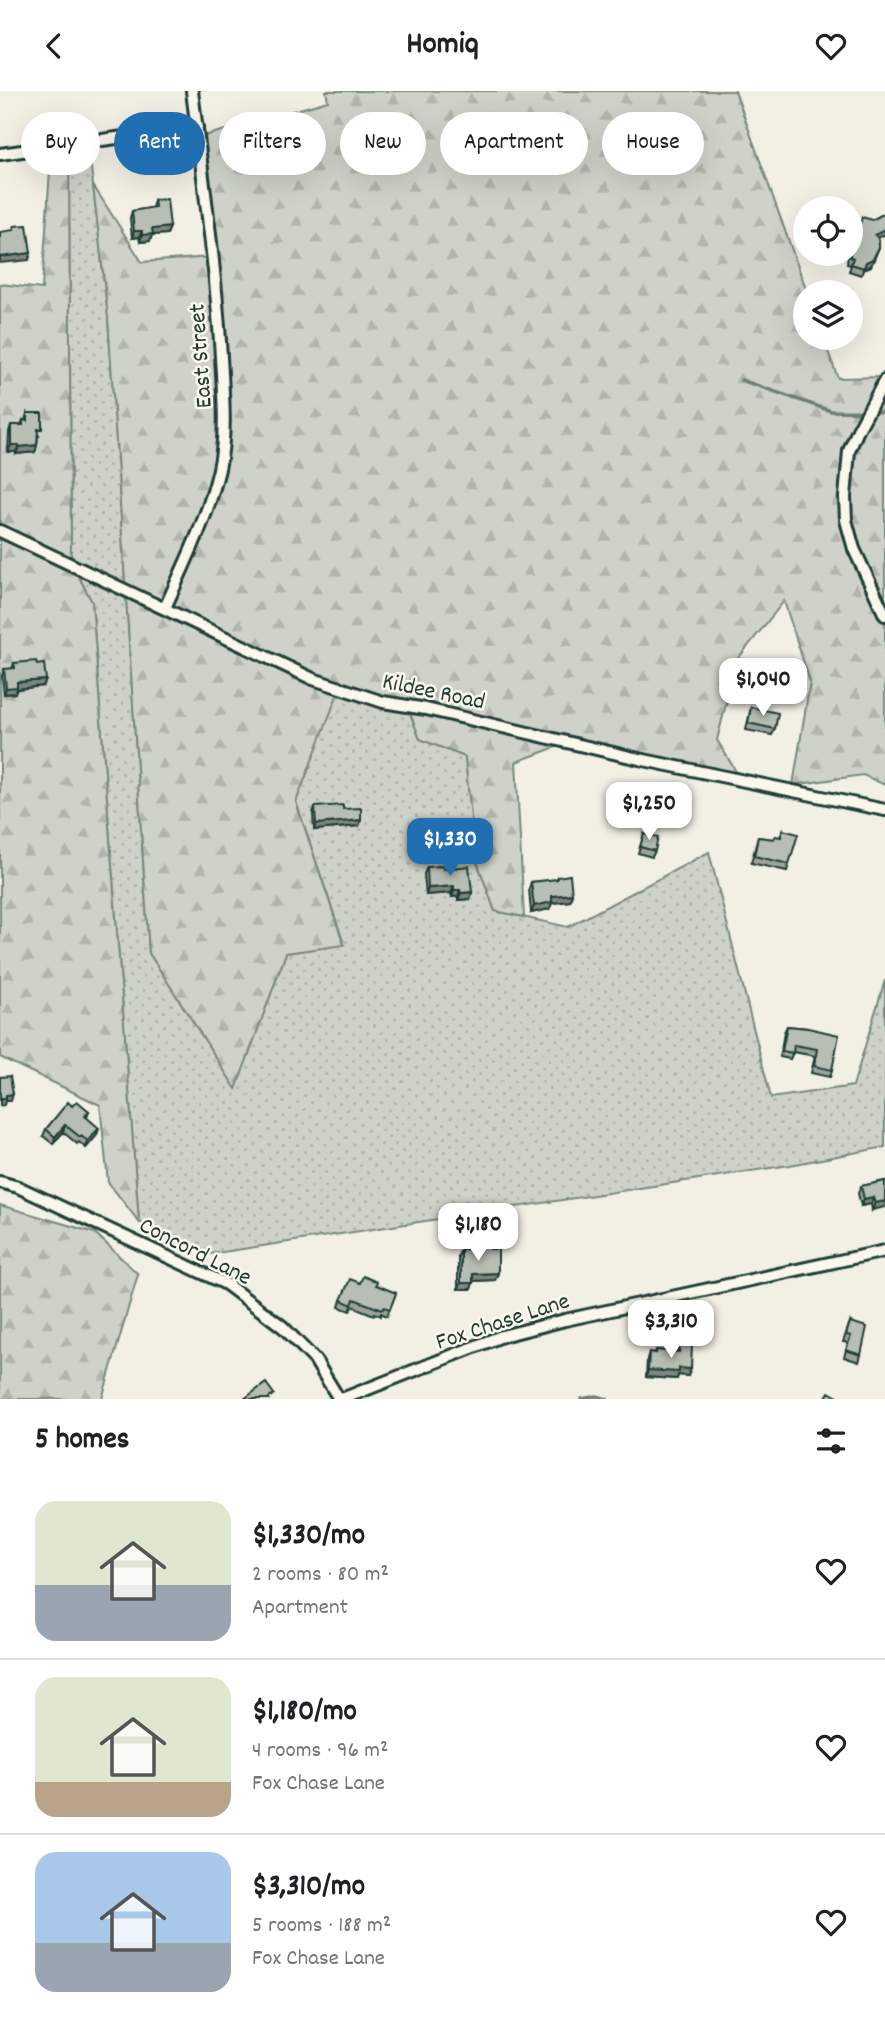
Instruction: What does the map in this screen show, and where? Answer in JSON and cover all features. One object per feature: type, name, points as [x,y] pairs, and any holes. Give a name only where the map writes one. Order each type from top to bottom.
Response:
[{"type":"street","name":"East Street","points":[[192,91],[195,112]]},
{"type":"street","points":[[0,154],[114,138]]},
{"type":"street","name":"East Street","points":[[165,608],[209,506],[223,444],[225,415],[219,325],[203,175]]},
{"type":"street","points":[[885,380],[849,451],[845,497],[846,520],[854,549],[885,615]]},
{"type":"street","name":"Kildee Road","points":[[0,531],[313,679],[383,702],[426,709],[639,759],[884,807]]},
{"type":"street","name":"Concord Lane","points":[[0,1182],[18,1187],[226,1284],[283,1327],[315,1360],[341,1399]]},
{"type":"street","name":"Fox Chase Lane","points":[[341,1399],[515,1333],[565,1319],[885,1251]]},
{"type":"green space","points":[[326,91],[735,91],[793,253],[793,266],[798,266],[803,280],[793,280],[793,350],[828,350],[838,378],[885,377],[885,785],[863,775],[793,785],[810,682],[784,601],[737,660],[717,740],[737,773],[569,742],[516,762],[524,917],[495,911],[475,856],[465,757],[420,739],[408,708],[340,688],[296,802],[344,945],[286,953],[236,1089],[149,953],[108,317],[93,185],[142,262],[211,257],[201,175],[205,175],[205,136],[219,132],[219,175],[326,175],[326,112],[289,112],[328,101]]},
{"type":"green space","points":[[50,175],[69,175],[71,562],[92,602],[139,1222],[108,1182],[100,1105],[0,1057],[0,284],[42,289]]},
{"type":"green space","points":[[69,175],[92,175],[108,317],[149,953],[236,1088],[286,953],[344,944],[296,802],[339,687],[408,708],[420,739],[465,757],[475,856],[495,911],[568,927],[709,852],[771,1098],[853,1086],[885,980],[885,1147],[790,1165],[210,1254],[169,1233],[139,1222],[92,602],[71,562]]},
{"type":"green space","points":[[0,1205],[95,1233],[138,1274],[102,1399],[0,1399]]},
{"type":"building","points":[[167,199],[170,227],[152,229],[153,234],[142,235],[142,231],[134,231],[132,211],[155,207],[154,200]]},
{"type":"building","points":[[885,213],[885,229],[875,235],[879,240],[879,247],[864,268],[858,266],[863,266],[863,217],[872,220]]},
{"type":"building","points":[[27,225],[31,253],[0,257],[0,232],[14,230],[14,226]]},
{"type":"building","points":[[27,413],[42,413],[42,429],[38,429],[37,445],[11,445],[11,425],[23,425],[23,420],[27,421]]},
{"type":"building","points":[[36,661],[37,665],[44,664],[46,680],[17,682],[17,687],[6,688],[4,669],[15,668],[14,663]]},
{"type":"building","points":[[751,707],[778,713],[775,729],[748,723]]},
{"type":"building","points":[[626,785],[651,791],[648,805],[637,802],[635,809],[621,806]]},
{"type":"building","points":[[343,805],[343,809],[361,808],[361,820],[316,824],[315,807]]},
{"type":"building","points":[[783,830],[798,834],[789,864],[754,856],[758,837],[774,839],[775,836],[781,837]]},
{"type":"building","points":[[644,834],[658,837],[655,851],[640,847]]},
{"type":"building","points":[[443,866],[443,869],[469,866],[472,892],[461,893],[460,890],[454,890],[454,886],[428,888],[427,867]]},
{"type":"building","points":[[570,875],[572,894],[552,896],[552,902],[534,906],[531,882]]},
{"type":"building","points":[[787,1026],[839,1035],[832,1070],[814,1066],[817,1049],[794,1045],[793,1053],[782,1051]]},
{"type":"building","points":[[10,1076],[13,1094],[6,1095],[6,1099],[0,1099],[0,1077]]},
{"type":"building","points":[[77,1101],[89,1111],[85,1116],[99,1128],[88,1141],[65,1125],[55,1137],[46,1129],[68,1102],[72,1106]]},
{"type":"building","points":[[885,1181],[885,1201],[875,1203],[873,1197],[864,1199],[861,1186]]},
{"type":"building","points":[[479,1246],[498,1249],[498,1273],[473,1274],[473,1283],[461,1283],[461,1249],[479,1249]]},
{"type":"building","points":[[363,1276],[396,1293],[390,1309],[377,1308],[354,1299],[352,1305],[341,1300],[350,1279],[360,1283]]},
{"type":"building","points":[[850,1322],[867,1327],[861,1355],[846,1350],[851,1336],[846,1335]]},
{"type":"building","points":[[680,1344],[692,1345],[691,1369],[679,1368],[679,1372],[648,1370],[649,1352],[679,1352]]},
{"type":"building","points":[[266,1383],[274,1394],[269,1399],[244,1399]]},
{"type":"building","points":[[829,1392],[841,1399],[825,1399]]},
{"type":"waterway","points":[[741,380],[831,411],[885,412]]},
{"type":"waterway","points":[[582,1399],[597,1396],[607,1399]]}]
